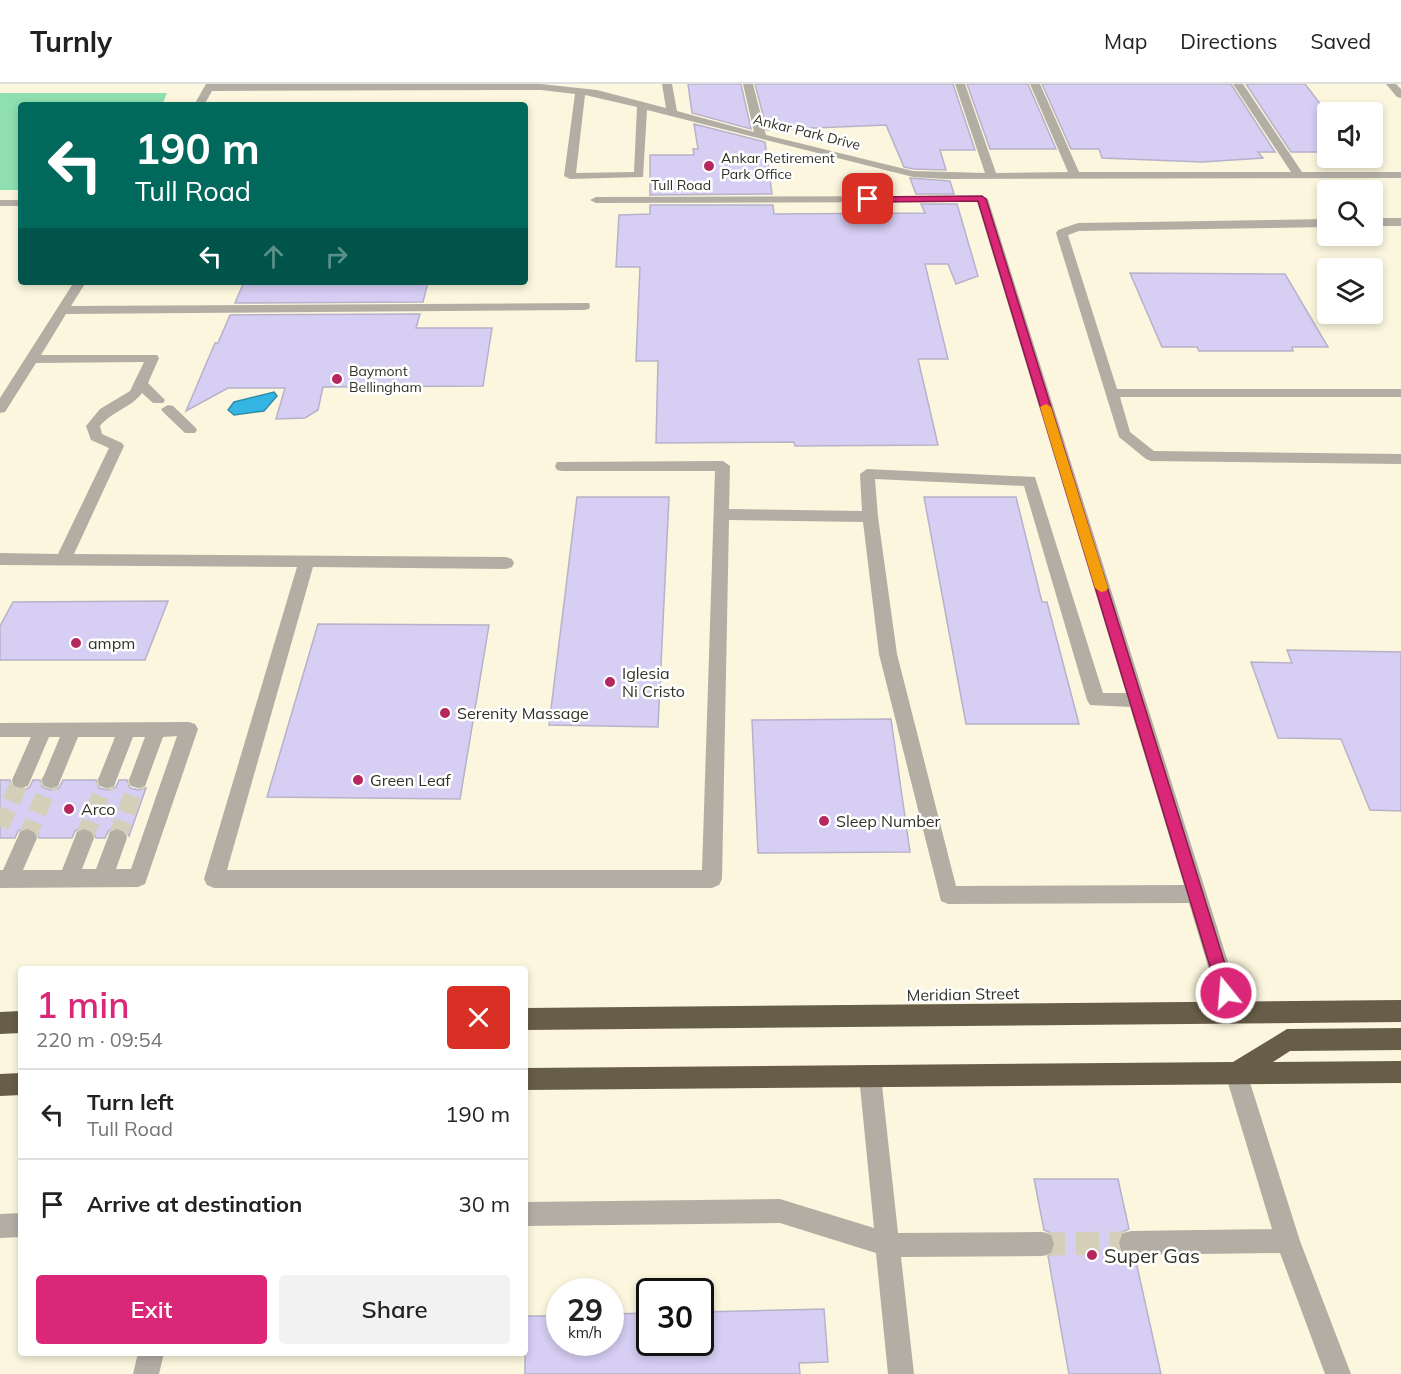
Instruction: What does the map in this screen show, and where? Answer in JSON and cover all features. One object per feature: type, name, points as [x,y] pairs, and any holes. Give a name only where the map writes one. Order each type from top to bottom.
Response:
[{"type":"highway","name":"Meridian Street","points":[[528,1019],[1401,1011]]},
{"type":"highway","points":[[0,1023],[18,1022]]},
{"type":"highway","points":[[1236,1073],[1287,1040],[1401,1039]]},
{"type":"highway","points":[[528,1079],[1401,1071]]},
{"type":"highway","points":[[0,1085],[18,1084]]},
{"type":"street","points":[[667,84],[672,112]]},
{"type":"street","points":[[748,84],[761,137]]},
{"type":"street","points":[[960,84],[992,176]]},
{"type":"street","points":[[1035,84],[1075,176]]},
{"type":"street","points":[[1238,84],[1299,175]]},
{"type":"street","points":[[1391,84],[1401,95]]},
{"type":"street","name":"Ankar Park Drive","points":[[210,86],[455,85],[541,87],[580,91],[642,104],[761,137],[913,174],[992,176],[1401,175]]},
{"type":"street","points":[[201,102],[210,86]]},
{"type":"street","points":[[580,91],[570,176],[639,175],[642,104]]},
{"type":"street","name":"Tull Road","points":[[596,200],[982,199],[1136,700]]},
{"type":"street","points":[[0,203],[18,202]]},
{"type":"street","points":[[1383,222],[1401,222]]},
{"type":"street","points":[[1317,223],[1078,227],[1062,233],[1124,434],[1151,456],[1401,459]]},
{"type":"street","points":[[0,409],[78,285]]},
{"type":"street","points":[[62,310],[584,306]]},
{"type":"street","points":[[31,359],[152,358],[133,396],[111,406],[99,415],[93,426],[96,437],[117,446],[63,560]]},
{"type":"street","points":[[140,383],[190,430]]},
{"type":"street","points":[[1111,393],[1401,393]]},
{"type":"street","points":[[307,562],[214,879],[712,879],[723,466],[562,466]]},
{"type":"street","points":[[1196,894],[948,896],[888,654],[870,517],[867,474],[1030,481],[1096,700],[1136,700],[1233,1012]]},
{"type":"street","points":[[721,514],[870,517]]},
{"type":"street","points":[[0,559],[506,563]]},
{"type":"street","points":[[51,780],[72,729]]},
{"type":"street","points":[[107,780],[127,729]]},
{"type":"street","points":[[138,780],[157,729]]},
{"type":"street","points":[[0,730],[189,729],[138,878],[5,879],[27,838]]},
{"type":"street","points":[[21,780],[43,730]]},
{"type":"street","points":[[69,878],[84,838]]},
{"type":"street","points":[[103,878],[117,838]]},
{"type":"street","points":[[1236,1073],[1288,1241],[1338,1374]]},
{"type":"street","points":[[870,1076],[901,1374]]},
{"type":"street","points":[[528,1214],[780,1211],[888,1245],[1042,1244]]},
{"type":"street","points":[[0,1226],[18,1225]]},
{"type":"street","points":[[1131,1243],[1288,1241]]},
{"type":"street","points":[[146,1374],[150,1356]]},
{"type":"green space","points":[[0,93],[167,93],[163,102],[18,102],[18,190],[0,190]]},
{"type":"water","points":[[274,392],[277,396],[264,411],[234,415],[228,410],[234,402]]},
{"type":"building","points":[[688,84],[741,84],[751,129],[692,113]]},
{"type":"building","points":[[755,84],[953,84],[975,150],[940,150],[946,170],[913,169],[904,167],[886,125],[767,130]]},
{"type":"building","points":[[967,84],[1028,84],[1056,149],[990,149]]},
{"type":"building","points":[[1042,84],[1231,84],[1275,152],[1258,152],[1263,158],[1202,162],[1102,158],[1099,149],[1071,149]]},
{"type":"building","points":[[1246,84],[1305,84],[1319,102],[1317,152],[1291,152]]},
{"type":"building","points":[[694,124],[765,142],[772,194],[650,195],[650,155],[694,155],[693,149],[698,149]]},
{"type":"building","points":[[910,178],[950,181],[954,194],[916,194]]},
{"type":"building","points":[[921,204],[957,204],[978,276],[956,284],[948,264],[925,264],[948,359],[918,359],[938,445],[795,446],[794,442],[656,443],[658,361],[636,361],[640,267],[616,267],[619,215],[650,214],[650,205],[773,205],[774,214],[925,213]]},
{"type":"building","points":[[1130,273],[1285,274],[1328,347],[1292,347],[1293,351],[1199,351],[1197,347],[1162,347]]},
{"type":"building","points":[[243,285],[427,285],[423,302],[235,303]]},
{"type":"building","name":"Baymont Bellingham","points":[[420,314],[416,328],[492,328],[483,386],[323,387],[318,410],[305,418],[276,419],[285,388],[228,388],[186,411],[215,343],[218,343],[230,315]]},
{"type":"building","points":[[577,497],[669,497],[658,727],[549,725]]},
{"type":"building","points":[[924,497],[1016,497],[1042,602],[1047,602],[1079,724],[966,724]]},
{"type":"building","name":"ampm","points":[[168,601],[145,660],[0,660],[0,626],[13,602]]},
{"type":"building","points":[[318,624],[489,625],[460,799],[267,797]]},
{"type":"building","points":[[1287,650],[1401,652],[1401,811],[1370,810],[1341,739],[1278,738],[1251,662],[1292,663]]},
{"type":"building","points":[[891,719],[910,852],[758,853],[752,720]]},
{"type":"building","name":"Arco","points":[[0,780],[10,780],[12,787],[20,790],[29,788],[33,780],[40,780],[42,787],[50,790],[59,788],[63,780],[96,780],[99,788],[108,790],[116,787],[119,780],[127,780],[130,788],[139,790],[146,788],[129,836],[125,830],[116,827],[109,830],[105,838],[96,838],[92,830],[83,827],[75,831],[72,838],[39,838],[35,830],[26,827],[18,831],[15,838],[0,838]]},
{"type":"building","name":"Super Gas","points":[[1034,1179],[1118,1179],[1129,1229],[1120,1233],[1117,1244],[1121,1254],[1135,1257],[1161,1374],[1069,1374],[1048,1256],[1053,1254],[1056,1243],[1053,1234],[1044,1230]]},
{"type":"building","points":[[824,1309],[828,1362],[799,1363],[800,1374],[525,1374],[525,1356],[528,1356],[528,1316],[546,1316],[546,1356],[624,1356],[624,1314],[636,1313],[636,1356],[714,1356],[714,1312]]},
{"type":"tunnel","points":[[0,826],[21,780]]},
{"type":"tunnel","points":[[27,838],[51,780]]},
{"type":"tunnel","points":[[84,838],[107,780]]},
{"type":"tunnel","points":[[117,838],[138,780]]},
{"type":"tunnel","points":[[1042,1244],[1131,1243]]},
{"type":"slow traffic","points":[[1046,407],[1101,588]]},
{"type":"place","name":"Ankar Retirement Park Office","points":[[709,166]]},
{"type":"place","name":"Baymont Bellingham","points":[[337,379]]},
{"type":"place","name":"ampm","points":[[76,643]]},
{"type":"place","name":"Iglesia Ni Cristo","points":[[610,682]]},
{"type":"place","name":"Serenity Massage","points":[[445,713]]},
{"type":"place","name":"Green Leaf","points":[[358,780]]},
{"type":"place","name":"Arco","points":[[69,809]]},
{"type":"place","name":"Sleep Number","points":[[824,821]]},
{"type":"place","name":"Super Gas","points":[[1092,1255]]},
{"type":"route","points":[[868,199],[982,199],[1226,993]]}]
